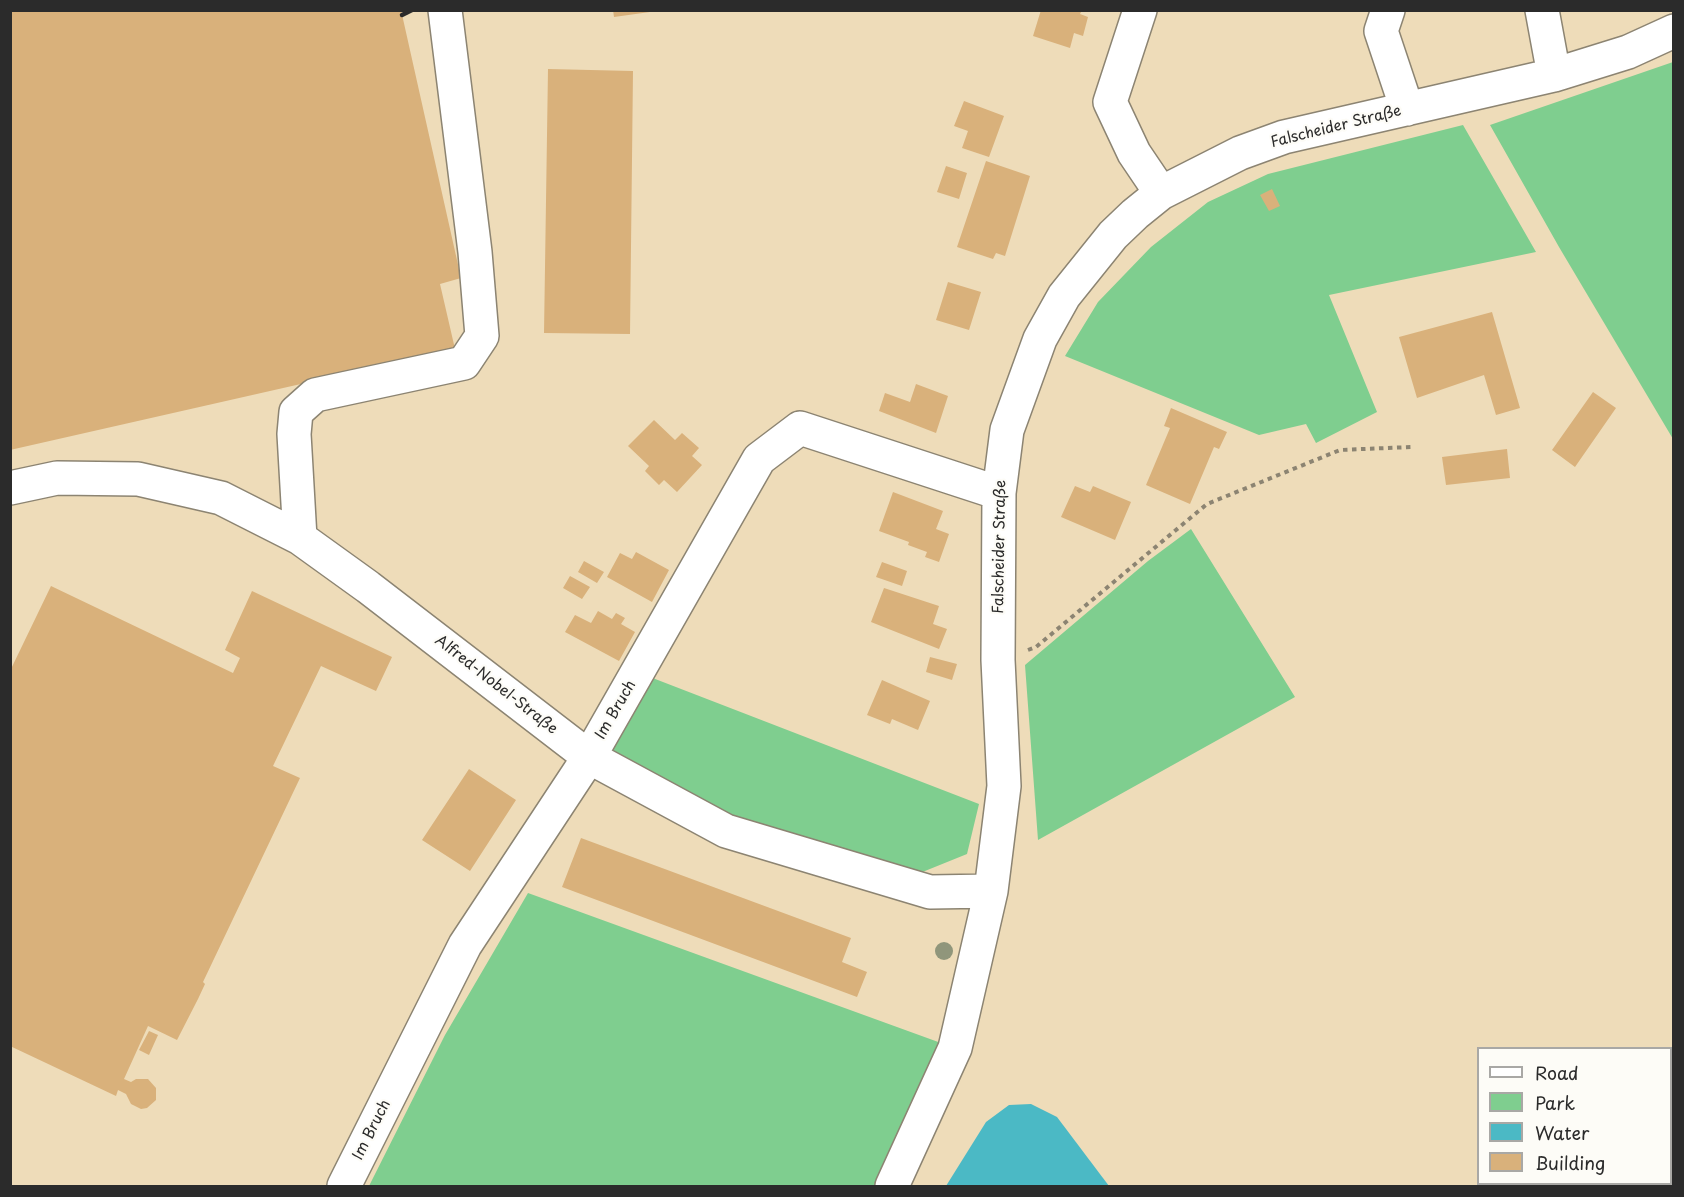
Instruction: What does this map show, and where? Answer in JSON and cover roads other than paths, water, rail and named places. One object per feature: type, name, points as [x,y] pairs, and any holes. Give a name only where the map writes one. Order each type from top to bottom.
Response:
[{"type":"street","points":[[300,538],[294,434],[296,412],[315,395],[464,363],[482,336],[475,252],[445,10]]},
{"type":"street","points":[[1140,10],[1110,102],[1134,153],[1161,193]]},
{"type":"street","points":[[1388,10],[1381,31],[1407,109]]},
{"type":"street","points":[[1542,10],[1554,75]]},
{"type":"street","name":"Falscheider Straße","points":[[892,1186],[955,1048],[991,891],[1004,786],[998,660],[999,494],[1007,429],[1040,339],[1064,296],[1107,242],[1135,214],[1161,193],[1204,170],[1284,137],[1554,75],[1628,52],[1674,31]]},
{"type":"street","name":"Im Bruch","points":[[344,1186],[465,945],[589,758],[759,459],[800,428],[999,494]]},
{"type":"street","name":"Alfred-Nobel-Straße","points":[[10,488],[57,478],[138,479],[220,498],[300,538],[368,586],[589,758],[726,831],[930,892],[991,891]]},
{"type":"water","points":[[1031,1104],[1057,1117],[1109,1186],[946,1186],[986,1122],[1009,1105]]},
{"type":"railway","points":[[402,15],[412,10]]}]
